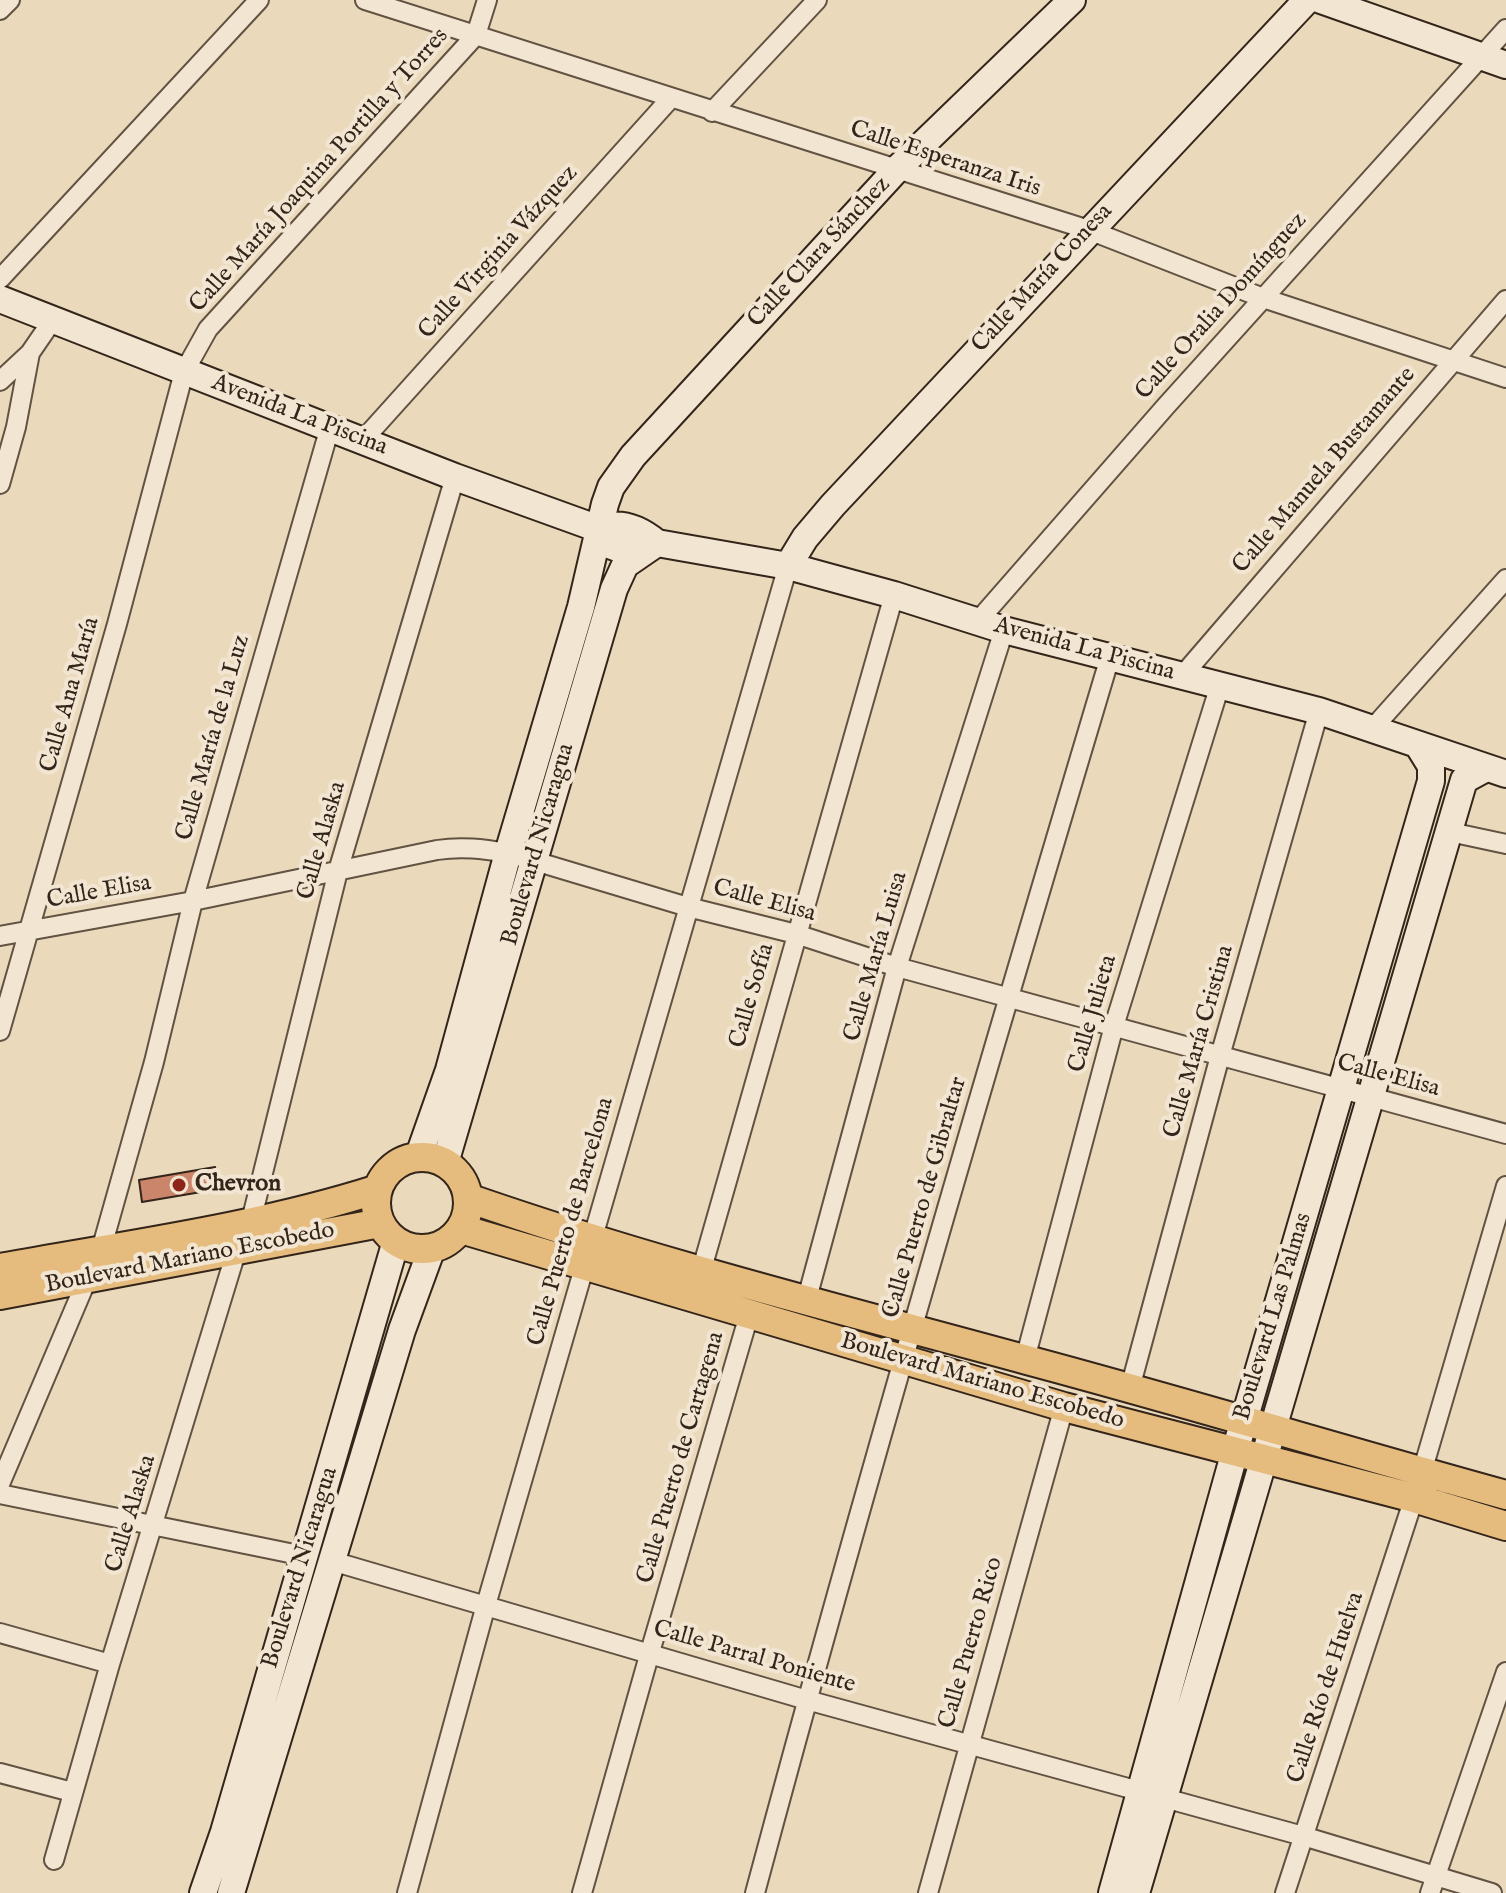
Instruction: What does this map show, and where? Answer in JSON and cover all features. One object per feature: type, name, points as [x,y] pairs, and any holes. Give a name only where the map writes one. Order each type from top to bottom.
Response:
[{"type":"main road","points":[[431,1160],[461,1178],[468,1208],[461,1229],[443,1245],[407,1247],[388,1232],[376,1201],[378,1189],[384,1177],[405,1161],[431,1160]]},
{"type":"main road","name":"Boulevard Mariano Escobedo","points":[[0,1268],[251,1221],[378,1189]]},
{"type":"main road","name":"Boulevard Mariano Escobedo","points":[[468,1198],[806,1302],[1273,1427],[1418,1485],[1506,1526]]},
{"type":"main road","name":"Boulevard Mariano Escobedo","points":[[461,1229],[1064,1407],[1235,1451],[1418,1485],[1506,1495]]},
{"type":"main road","name":"Boulevard Mariano Escobedo","points":[[0,1295],[237,1249],[388,1232]]},
{"type":"street","points":[[0,10],[10,0]]},
{"type":"street","points":[[0,279],[259,0]]},
{"type":"street","name":"Calle Esperanza Iris","points":[[365,0],[1089,230],[1263,298],[1506,378]]},
{"type":"street","name":"Calle María Joaquina Portilla y Torres","points":[[184,372],[208,329],[476,35],[487,0]]},
{"type":"street","points":[[712,112],[817,0]]},
{"type":"street","name":"Calle Clara Sánchez","points":[[599,529],[611,487],[633,456],[897,169],[1072,0]]},
{"type":"street","name":"Calle María Conesa","points":[[788,566],[815,525],[1307,0]]},
{"type":"street","points":[[1321,0],[1506,65]]},
{"type":"street","name":"Calle Oralia Domínguez","points":[[978,621],[1506,29]]},
{"type":"street","name":"Calle Virginia Vázquez","points":[[363,440],[671,98]]},
{"type":"street","name":"Avenida La Piscina","points":[[0,299],[455,477],[599,529],[612,546],[623,550],[635,550],[657,543],[788,566],[1004,630],[1319,711],[1418,745],[1485,774]]},
{"type":"street","name":"Calle Manuela Bustamante","points":[[1182,676],[1506,300]]},
{"type":"street","points":[[0,381],[30,353],[52,321]]},
{"type":"street","points":[[0,484],[19,415],[30,353]]},
{"type":"street","name":"Calle Ana María","points":[[0,1031],[117,624],[184,372]]},
{"type":"street","name":"Calle María de la Luz","points":[[101,1250],[154,1062],[193,901],[330,427]]},
{"type":"street","name":"Calle Alaska","points":[[251,1221],[338,871],[455,477]]},
{"type":"street","name":"Boulevard Nicaragua","points":[[431,1160],[449,1070],[508,853],[581,607],[599,529]]},
{"type":"street","name":"Boulevard Nicaragua","points":[[431,1160],[534,860],[614,589],[625,565],[657,543]]},
{"type":"street","name":"Calle Puerto de Barcelona","points":[[407,1893],[486,1605],[788,566]]},
{"type":"street","points":[[1373,728],[1506,579]]},
{"type":"street","name":"Calle Sofía","points":[[701,1272],[894,595]]},
{"type":"street","name":"Calle María Luisa","points":[[806,1302],[897,967],[1004,630]]},
{"type":"street","name":"Calle Puerto de Gibraltar","points":[[755,1893],[807,1700],[1008,997],[1110,657]]},
{"type":"street","name":"Calle Julieta","points":[[1025,1359],[1114,1026],[1220,685]]},
{"type":"street","name":"Calle María Cristina","points":[[1130,1388],[1220,1056],[1319,711]]},
{"type":"street","points":[[1418,745],[1432,772],[1449,769],[1485,774]]},
{"type":"street","name":"Boulevard Las Palmas","points":[[1136,1893],[1150,1795],[1235,1451],[1432,772]]},
{"type":"street","name":"Boulevard Las Palmas","points":[[1112,1893],[1150,1795],[1273,1427],[1450,832],[1485,774]]},
{"type":"street","points":[[1450,832],[1506,844]]},
{"type":"street","name":"Calle Elisa","points":[[0,936],[193,901],[455,847],[508,853],[688,907],[796,934],[897,967],[1506,1134]]},
{"type":"street","name":"Calle Río de Huelva","points":[[1285,1893],[1418,1485],[1506,1186]]},
{"type":"street","name":"Boulevard Nicaragua","points":[[203,1893],[224,1832],[304,1556],[388,1232]]},
{"type":"street","name":"Boulevard Nicaragua","points":[[231,1893],[402,1330],[432,1248]]},
{"type":"street","name":"Calle Alaska","points":[[54,1860],[110,1664],[237,1249]]},
{"type":"street","points":[[0,1484],[88,1277]]},
{"type":"street","name":"Calle Puerto de Cartagena","points":[[582,1893],[749,1315]]},
{"type":"street","name":"Calle Puerto Rico","points":[[928,1893],[1064,1407]]},
{"type":"street","points":[[0,1494],[304,1556]]},
{"type":"street","name":"Calle Parral Poniente","points":[[332,1561],[807,1700],[1303,1836],[1433,1885],[1492,1893]]},
{"type":"street","points":[[0,1633],[110,1664]]},
{"type":"street","points":[[1433,1885],[1506,1672]]},
{"type":"street","points":[[0,1773],[72,1792]]},
{"type":"building","name":"Chevron","points":[[215,1167],[219,1189],[142,1202],[139,1180]]},
{"type":"place","name":"Chevron","points":[[179,1185]]}]
